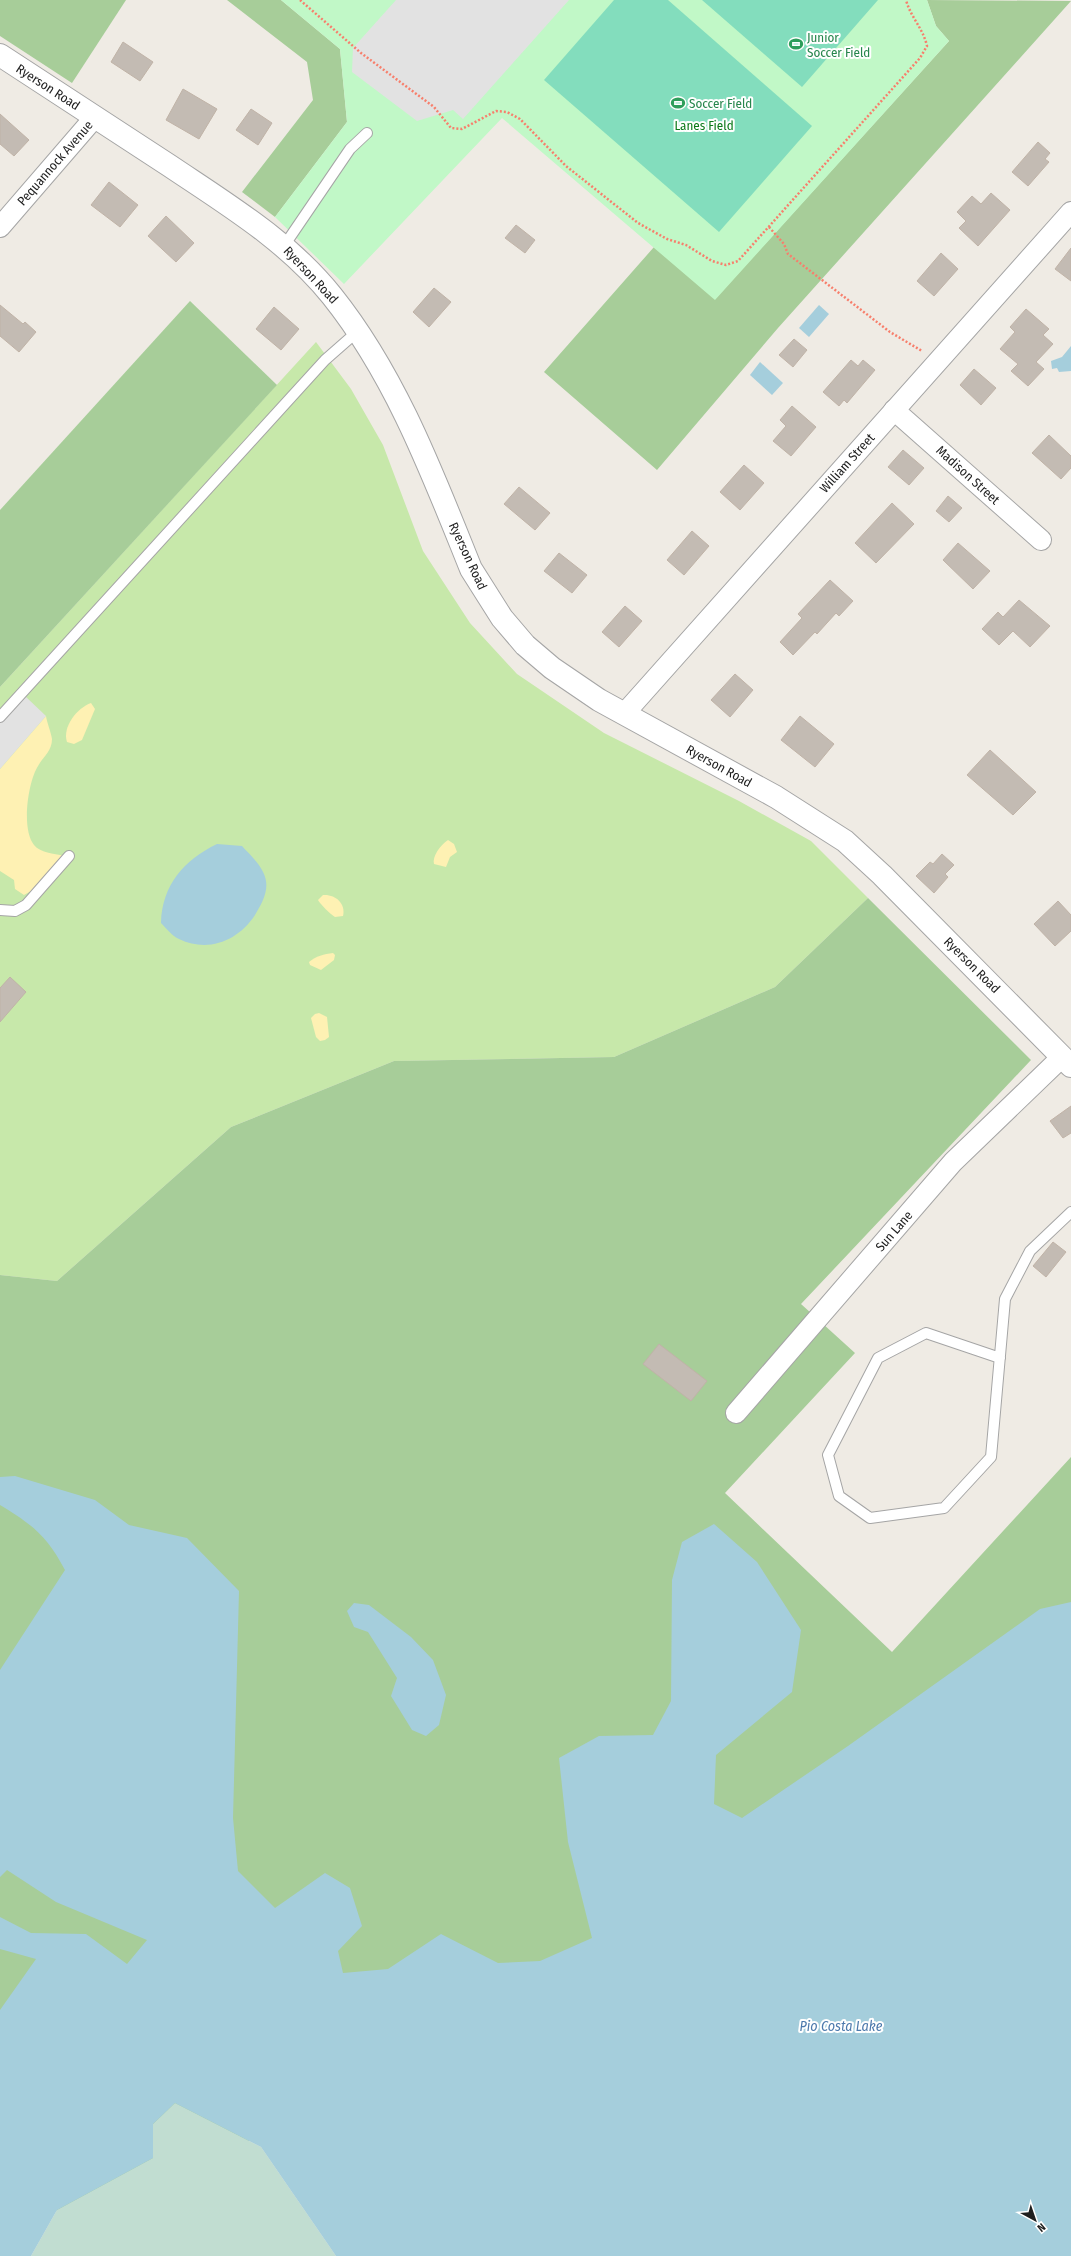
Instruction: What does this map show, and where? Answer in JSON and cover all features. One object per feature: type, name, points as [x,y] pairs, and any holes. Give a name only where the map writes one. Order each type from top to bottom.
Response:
[{"type":"street","name":"Ryerson Road","points":[[0,56],[244,215],[284,246],[331,295],[358,330],[412,429],[437,485],[471,569],[498,613],[525,645],[552,668],[599,700],[776,797],[845,841],[882,875],[973,965],[1066,1061]]},
{"type":"street","name":"Pequannock Avenue","points":[[0,227],[95,117]]},
{"type":"street","name":"William Street","points":[[624,714],[894,410],[1070,215]]},
{"type":"street","name":"Madison Street","points":[[894,410],[1041,540]]},
{"type":"street","name":"Sun Lane","points":[[736,1413],[953,1162],[1066,1061]]},
{"type":"lane","points":[[284,246],[350,149],[367,133]]},
{"type":"lane","points":[[0,717],[325,360],[358,330]]},
{"type":"lane","points":[[0,910],[15,911],[26,905],[69,856]]},
{"type":"lane","points":[[1000,1358],[926,1333],[878,1358],[828,1455],[839,1496],[870,1518],[944,1508],[991,1457],[1000,1358],[1005,1299],[1030,1251],[1071,1212]]},
{"type":"path","points":[[300,0],[361,52],[434,106],[451,128],[462,129],[496,111],[507,112],[520,119],[566,166],[638,223],[667,239],[686,245],[712,261],[726,265],[738,261],[920,58],[927,46],[926,39],[924,32],[909,11],[906,0]]},
{"type":"path","points":[[769,227],[784,244],[788,254],[890,332],[924,352]]},
{"type":"green space","points":[[0,0],[126,0],[72,83],[0,36]]},
{"type":"green space","points":[[227,0],[281,0],[340,49],[347,122],[275,217],[242,192],[313,100],[307,62]]},
{"type":"green space","name":"Lanes Field","points":[[281,0],[927,0],[936,26],[949,41],[715,300],[502,118],[344,284],[275,217],[347,122],[340,49]]},
{"type":"green space","name":"Soccer Field","points":[[614,0],[668,0],[812,126],[719,232],[544,80]]},
{"type":"green space","name":"Junior Soccer Field","points":[[702,0],[878,0],[802,87]]},
{"type":"green space","points":[[927,0],[1071,1],[778,328],[657,470],[544,372],[654,247],[715,299],[949,41],[936,26]]},
{"type":"green space","points":[[190,301],[277,385],[0,687],[0,510]]},
{"type":"green space","points":[[316,342],[351,389],[383,445],[423,551],[470,623],[517,674],[604,733],[739,801],[811,841],[868,898],[775,987],[614,1057],[394,1061],[231,1127],[57,1281],[0,1275],[0,687]]},
{"type":"green space","points":[[868,898],[1031,1060],[801,1304],[855,1353],[725,1493],[892,1652],[1071,1457],[1071,1644],[685,1983],[0,2231],[0,1275],[57,1281],[231,1127],[394,1061],[614,1057],[775,987]]},
{"type":"green space","points":[[175,2103],[261,2147],[336,2256],[31,2256],[57,2210],[153,2158],[153,2124]]},
{"type":"sand","points":[[91,703],[95,709],[82,740],[74,744],[67,742],[67,730],[72,719],[81,709]]},
{"type":"sand","points":[[46,716],[52,743],[51,747],[34,773],[31,783],[27,806],[28,828],[30,838],[37,848],[48,853],[65,856],[31,891],[24,895],[15,889],[14,880],[0,871],[0,769]]},
{"type":"sand","points":[[448,840],[454,844],[457,852],[450,857],[446,867],[434,864],[434,858],[437,851]]},
{"type":"sand","points":[[323,895],[332,896],[339,900],[343,907],[343,916],[335,917],[323,907],[318,900]]},
{"type":"sand","points":[[333,953],[335,955],[334,960],[321,970],[310,965],[309,962],[314,958]]},
{"type":"sand","points":[[319,1013],[327,1017],[329,1037],[320,1041],[316,1037],[311,1018],[315,1014]]},
{"type":"shaded area","points":[[396,0],[569,0],[463,119],[453,110],[417,121],[352,72],[353,48]]},
{"type":"shaded area","points":[[25,696],[46,716],[0,769],[0,722]]},
{"type":"water","points":[[819,305],[829,314],[809,337],[799,328]]},
{"type":"water","points":[[1071,346],[1071,371],[1059,372],[1057,368],[1052,369],[1051,361],[1062,357]]},
{"type":"water","points":[[760,362],[783,383],[772,395],[750,375]]},
{"type":"water","points":[[217,844],[242,846],[263,871],[266,881],[265,894],[255,915],[240,932],[231,938],[222,942],[211,944],[201,945],[190,943],[174,936],[161,923],[162,909],[170,886],[177,875],[194,858]]},
{"type":"water","name":"Pio Costa Lake","points":[[15,1476],[95,1500],[129,1525],[187,1538],[239,1591],[233,1818],[238,1871],[275,1908],[325,1873],[350,1888],[362,1926],[338,1951],[343,1973],[388,1969],[441,1934],[498,1963],[540,1961],[592,1938],[568,1842],[559,1758],[599,1736],[653,1735],[671,1701],[672,1580],[682,1542],[714,1524],[757,1562],[801,1630],[792,1692],[716,1755],[714,1804],[742,1818],[848,1746],[1040,1609],[1071,1602],[1071,2256],[336,2256],[261,2147],[175,2103],[153,2124],[153,2158],[57,2210],[31,2256],[0,2256],[0,2010],[36,1959],[0,1949],[0,1917],[31,1933],[86,1934],[127,1964],[147,1940],[56,1902],[7,1870],[0,1877],[0,1670],[65,1570],[52,1548],[38,1532],[22,1519],[0,1505],[0,1477]]},
{"type":"water","points":[[354,1603],[369,1605],[411,1637],[433,1660],[446,1695],[439,1725],[426,1736],[412,1730],[391,1696],[397,1678],[368,1632],[354,1627],[347,1611]]},
{"type":"building","points":[[123,42],[153,62],[140,81],[111,62]]},
{"type":"building","points":[[183,89],[217,109],[199,139],[166,120]]},
{"type":"building","points":[[251,109],[272,123],[258,145],[236,130]]},
{"type":"building","points":[[0,114],[29,140],[14,156],[0,144]]},
{"type":"building","points":[[1038,142],[1050,153],[1045,159],[1049,162],[1028,186],[1012,172]]},
{"type":"building","points":[[109,182],[138,205],[120,227],[91,205]]},
{"type":"building","points":[[991,193],[1010,210],[978,246],[959,228],[966,221],[957,212],[972,196],[981,204]]},
{"type":"building","points":[[166,216],[194,243],[176,262],[148,236]]},
{"type":"building","points":[[516,225],[535,240],[525,253],[505,238]]},
{"type":"building","points":[[1071,248],[1071,281],[1055,269]]},
{"type":"building","points":[[941,253],[958,269],[934,296],[917,281]]},
{"type":"building","points":[[434,288],[451,302],[429,327],[413,312]]},
{"type":"building","points":[[0,305],[23,324],[25,322],[36,332],[19,352],[0,336]]},
{"type":"building","points":[[274,307],[299,329],[281,350],[256,329]]},
{"type":"building","points":[[1026,309],[1049,329],[1043,335],[1053,344],[1036,362],[1044,369],[1028,386],[1011,371],[1018,364],[1000,349],[1015,332],[1010,327]]},
{"type":"building","points":[[794,339],[807,350],[793,367],[779,355]]},
{"type":"building","points":[[851,360],[858,366],[863,360],[875,370],[847,403],[844,400],[839,406],[823,392]]},
{"type":"building","points":[[974,369],[996,388],[981,405],[960,385]]},
{"type":"building","points":[[792,406],[816,427],[791,456],[773,441],[786,426],[780,420]]},
{"type":"building","points":[[1049,435],[1071,456],[1071,468],[1061,479],[1032,453]]},
{"type":"building","points":[[903,450],[924,468],[909,485],[888,467]]},
{"type":"building","points":[[744,465],[764,483],[740,510],[720,492]]},
{"type":"building","points":[[519,487],[550,513],[535,530],[504,504]]},
{"type":"building","points":[[948,496],[962,508],[949,522],[936,511]]},
{"type":"building","points":[[892,503],[914,524],[876,563],[855,543]]},
{"type":"building","points":[[692,531],[709,546],[684,575],[667,560]]},
{"type":"building","points":[[958,543],[990,571],[973,589],[943,560]]},
{"type":"building","points":[[559,553],[587,575],[572,593],[544,571]]},
{"type":"building","points":[[830,580],[853,601],[839,616],[836,613],[817,634],[815,632],[793,655],[780,642],[802,618],[798,614]]},
{"type":"building","points":[[1019,600],[1050,626],[1030,647],[1013,631],[999,645],[982,629],[998,612],[1003,617]]},
{"type":"building","points":[[625,606],[642,621],[619,647],[602,632]]},
{"type":"building","points":[[735,674],[753,690],[730,717],[711,700]]},
{"type":"building","points":[[800,716],[834,744],[815,767],[781,740]]},
{"type":"building","points":[[990,750],[1036,792],[1013,815],[967,775]]},
{"type":"building","points":[[942,854],[954,865],[945,874],[948,877],[934,893],[916,876],[930,862],[933,864]]},
{"type":"building","points":[[1058,901],[1071,915],[1071,931],[1055,946],[1034,924]]},
{"type":"building","points":[[10,977],[26,992],[0,1022],[0,988]]},
{"type":"building","points":[[1071,1106],[1071,1133],[1063,1138],[1050,1121]]},
{"type":"building","points":[[1053,1242],[1066,1252],[1046,1277],[1033,1266]]},
{"type":"building","points":[[659,1344],[707,1381],[691,1401],[643,1364]]},
{"type":"place","name":"Junior Soccer Field","points":[[796,44]]},
{"type":"place","name":"Soccer Field","points":[[678,103]]}]
